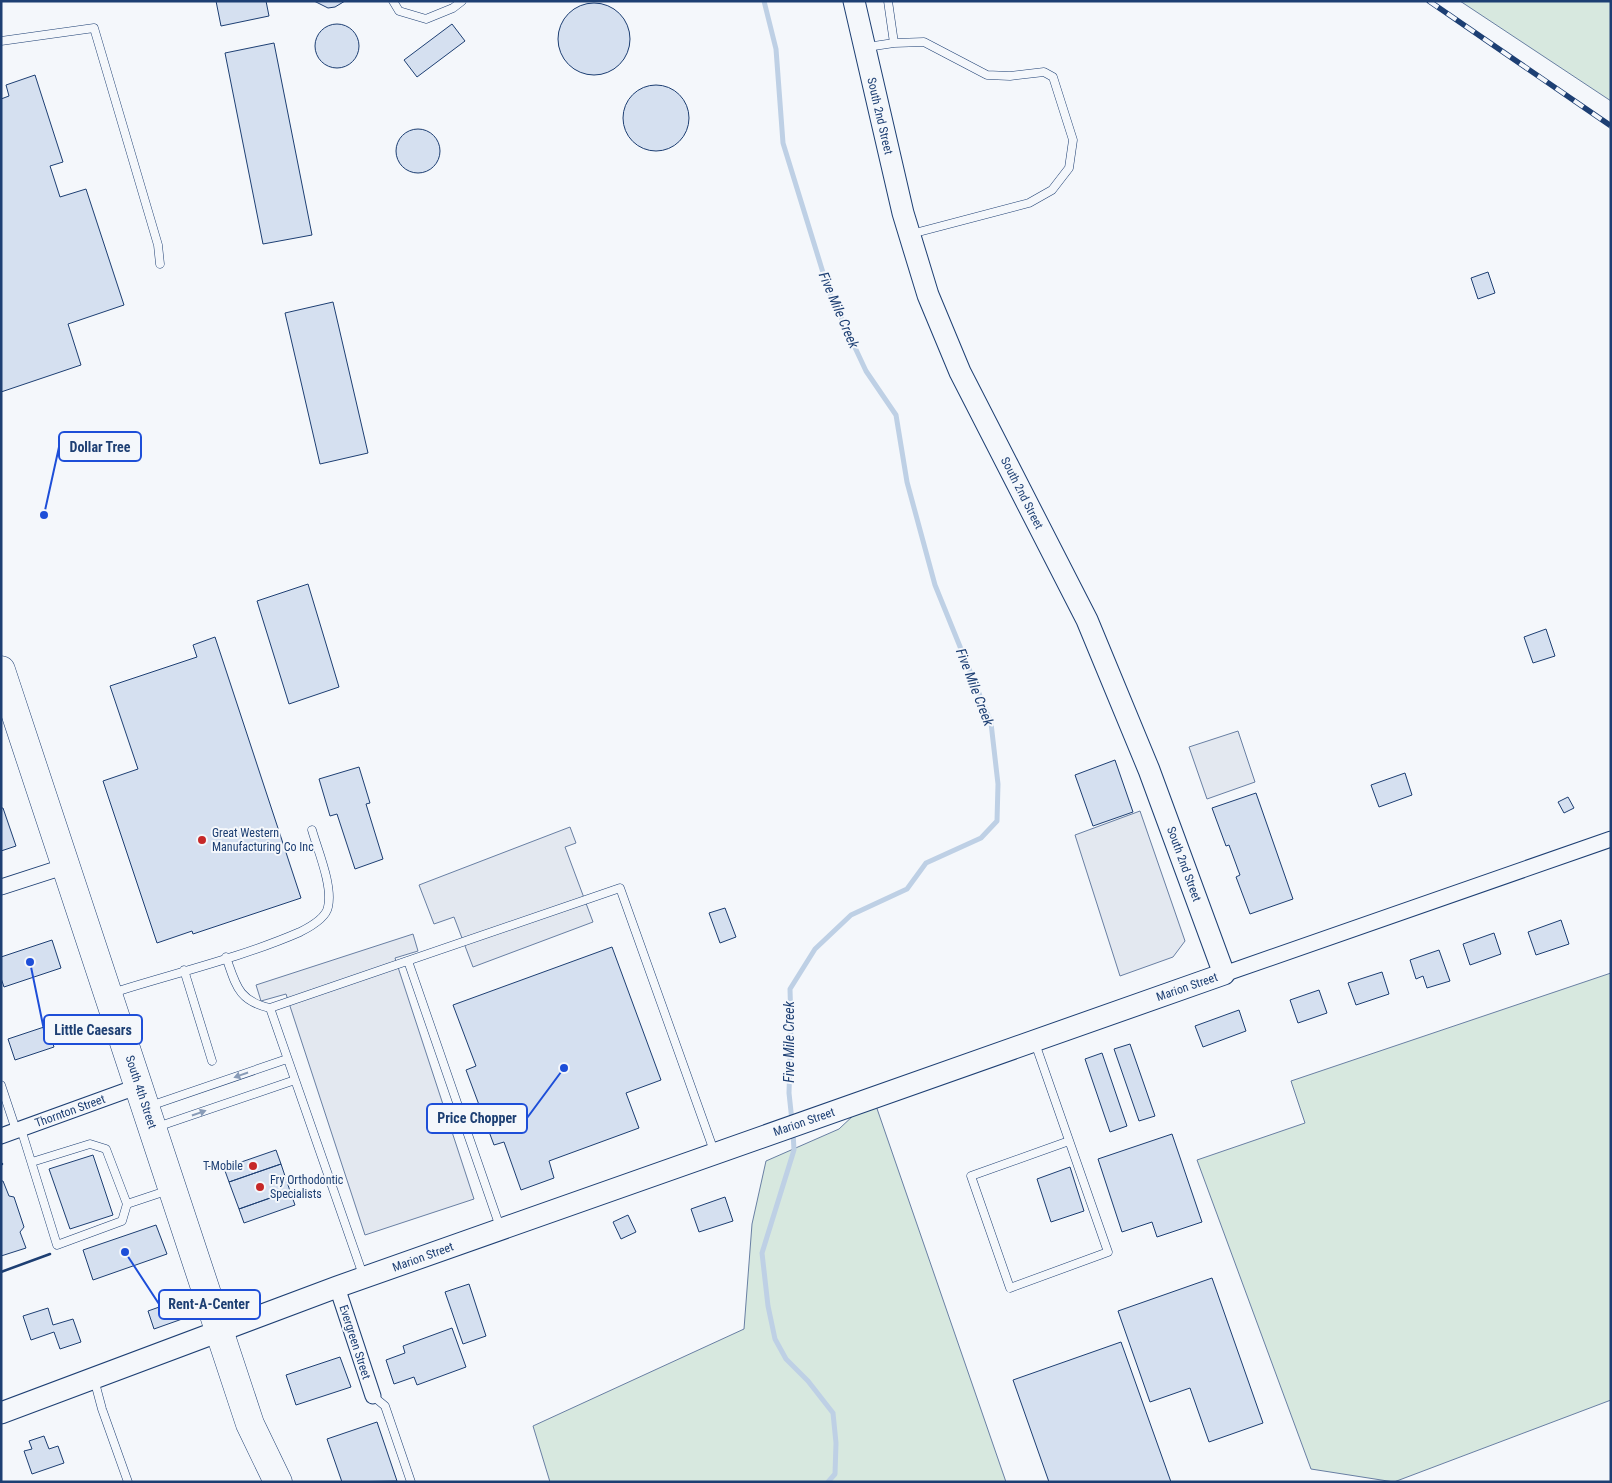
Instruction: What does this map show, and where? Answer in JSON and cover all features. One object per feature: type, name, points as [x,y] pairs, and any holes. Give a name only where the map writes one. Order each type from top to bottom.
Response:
[{"type":"highway","name":"South 4th Street","points":[[1,670],[250,1424],[278,1482]]},
{"type":"street","name":"South 2nd Street","points":[[854,1],[909,234],[928,295],[960,372],[1087,620],[1149,770],[1224,974]]},
{"type":"street","name":"Marion Street","points":[[1,1413],[364,1277],[1611,839]]},
{"type":"street","points":[[1,887],[66,866]]},
{"type":"street","name":"Thornton Street","points":[[1,1136],[19,1129],[146,1107]]},
{"type":"street","name":"Evergreen Street","points":[[337,1287],[373,1396]]},
{"type":"lane","points":[[393,1],[399,11],[426,19],[453,8],[462,1]]},
{"type":"lane","points":[[888,1],[894,43]]},
{"type":"lane","points":[[1,42],[94,28],[158,245],[160,264]]},
{"type":"lane","points":[[865,47],[894,43],[924,42],[987,75],[1010,76],[1044,72],[1053,76],[1073,140],[1069,168],[1052,190],[1029,203],[954,225],[909,234]]},
{"type":"lane","points":[[109,994],[226,957],[301,931],[317,922],[328,909],[329,890],[312,830]]},
{"type":"lane","points":[[226,957],[235,982],[243,996],[254,1004],[270,1008],[620,888],[714,1153]]},
{"type":"lane","points":[[408,961],[501,1229]]},
{"type":"lane","points":[[184,970],[212,1060]]},
{"type":"lane","points":[[270,1008],[364,1277]]},
{"type":"lane","points":[[1034,1041],[1108,1252],[1010,1288],[971,1176],[1069,1141]]},
{"type":"lane","points":[[146,1107],[287,1059]]},
{"type":"lane","points":[[146,1107],[295,1080]]},
{"type":"lane","points":[[1,1086],[32,1162],[57,1245],[122,1221],[127,1204],[106,1149],[90,1144],[32,1162]]},
{"type":"lane","points":[[127,1204],[173,1190]]},
{"type":"lane","points":[[94,1378],[102,1409],[128,1482]]},
{"type":"lane","points":[[373,1396],[385,1406],[411,1482]]},
{"type":"shaded area","points":[[1460,1],[1611,1],[1611,101]]},
{"type":"shaded area","points":[[1238,731],[1255,782],[1207,799],[1189,747]]},
{"type":"shaded area","points":[[1140,811],[1185,941],[1173,957],[1120,976],[1075,835]]},
{"type":"shaded area","points":[[570,827],[576,843],[565,847],[593,922],[473,967],[454,917],[434,924],[419,885]]},
{"type":"shaded area","points":[[413,934],[418,951],[395,958],[474,1199],[365,1235],[286,994],[261,1001],[256,985]]},
{"type":"shaded area","points":[[1611,973],[1611,1400],[1394,1482],[1311,1469],[1197,1160],[1305,1123],[1291,1081]]},
{"type":"shaded area","points":[[873,1097],[1006,1482],[550,1482],[533,1426],[744,1329],[752,1224],[766,1161],[839,1129]]},
{"type":"building","points":[[216,1],[266,1],[269,16],[221,26]]},
{"type":"building","points":[[314,1],[345,1],[335,7],[328,8]]},
{"type":"building","points":[[594,3],[614,9],[624,19],[630,39],[624,59],[614,69],[594,75],[574,69],[564,59],[558,39],[564,19],[574,9]]},
{"type":"building","points":[[333,24],[341,24],[353,30],[359,46],[353,62],[341,68],[333,68],[321,62],[315,50],[315,42],[321,30]]},
{"type":"building","points":[[452,24],[465,41],[417,77],[404,60]]},
{"type":"building","points":[[274,43],[312,235],[263,244],[225,53]]},
{"type":"building","points":[[35,75],[63,162],[50,166],[60,197],[86,189],[124,305],[68,324],[81,365],[1,392],[1,99],[9,96],[6,85]]},
{"type":"building","points":[[662,85],[680,94],[687,105],[689,118],[687,131],[680,142],[669,149],[650,151],[632,142],[625,131],[623,112],[632,94],[643,87]]},
{"type":"building","points":[[414,129],[422,129],[434,135],[440,151],[434,167],[422,173],[414,173],[402,167],[396,155],[396,147],[402,135]]},
{"type":"building","points":[[1488,272],[1495,293],[1478,299],[1471,278]]},
{"type":"building","points":[[333,302],[368,453],[320,464],[285,313]]},
{"type":"building","points":[[308,584],[339,687],[289,704],[257,601]]},
{"type":"building","points":[[1546,629],[1555,656],[1533,663],[1524,637]]},
{"type":"building","name":"Great Western Manufacturing Co Inc","points":[[215,637],[301,898],[193,934],[192,931],[157,943],[103,781],[138,769],[110,686],[197,657],[193,645]]},
{"type":"building","points":[[1115,760],[1133,812],[1093,826],[1075,775]]},
{"type":"building","points":[[359,767],[370,803],[366,804],[383,859],[355,869],[337,814],[330,816],[319,779]]},
{"type":"building","points":[[1405,773],[1412,795],[1379,807],[1371,785]]},
{"type":"building","points":[[1256,793],[1293,899],[1250,914],[1236,877],[1240,875],[1229,845],[1226,846],[1212,808]]},
{"type":"building","points":[[1568,797],[1574,808],[1564,813],[1558,802]]},
{"type":"building","points":[[1,808],[3,808],[16,846],[1,851]]},
{"type":"building","points":[[725,908],[736,937],[720,943],[709,913]]},
{"type":"building","points":[[1561,920],[1569,944],[1536,955],[1528,932]]},
{"type":"building","points":[[1494,933],[1501,954],[1470,965],[1463,944]]},
{"type":"building","points":[[52,940],[61,968],[4,987],[1,978],[1,957]]},
{"type":"building","points":[[612,947],[661,1080],[626,1093],[639,1128],[549,1161],[554,1178],[521,1190],[504,1142],[494,1145],[466,1070],[476,1066],[453,1005]]},
{"type":"building","points":[[1439,950],[1450,981],[1427,988],[1423,976],[1416,979],[1410,960]]},
{"type":"building","points":[[1382,972],[1389,994],[1356,1005],[1348,983]]},
{"type":"building","points":[[1319,990],[1327,1013],[1298,1023],[1290,1000]]},
{"type":"building","points":[[1239,1010],[1246,1031],[1203,1047],[1195,1026]]},
{"type":"building","points":[[47,1026],[54,1047],[15,1060],[8,1039]]},
{"type":"building","points":[[1130,1044],[1155,1116],[1139,1121],[1114,1049]]},
{"type":"building","points":[[1102,1053],[1127,1126],[1110,1132],[1085,1059]]},
{"type":"building","points":[[1172,1134],[1202,1222],[1157,1237],[1152,1222],[1122,1232],[1098,1159]]},
{"type":"building","name":"T-Mobile","points":[[276,1150],[281,1164],[229,1182],[224,1168]]},
{"type":"building","points":[[93,1155],[113,1215],[70,1229],[49,1169]]},
{"type":"building","name":"Fry Orthodontic Specialists","points":[[281,1164],[290,1191],[239,1209],[229,1182]]},
{"type":"building","points":[[1070,1167],[1084,1211],[1051,1222],[1037,1179]]},
{"type":"building","points":[[1,1181],[3,1181],[9,1196],[14,1197],[24,1227],[20,1232],[26,1248],[1,1256]]},
{"type":"building","points":[[290,1191],[295,1205],[244,1223],[239,1209]]},
{"type":"building","points":[[725,1197],[733,1221],[699,1232],[691,1209]]},
{"type":"building","points":[[628,1215],[636,1232],[621,1239],[613,1222]]},
{"type":"building","points":[[156,1225],[167,1254],[93,1280],[83,1250]]},
{"type":"building","points":[[1212,1278],[1263,1423],[1209,1442],[1190,1388],[1150,1402],[1118,1311]]},
{"type":"building","points":[[469,1284],[486,1336],[463,1344],[445,1292]]},
{"type":"building","points":[[179,1300],[185,1318],[154,1329],[148,1311]]},
{"type":"building","points":[[48,1308],[53,1325],[73,1319],[81,1342],[60,1349],[54,1332],[31,1340],[23,1316]]},
{"type":"building","points":[[452,1328],[466,1367],[417,1385],[414,1377],[394,1384],[386,1360],[405,1353],[403,1346]]},
{"type":"building","points":[[1121,1342],[1171,1482],[1049,1482],[1013,1380]]},
{"type":"building","points":[[340,1357],[351,1387],[296,1405],[286,1375]]},
{"type":"building","points":[[377,1422],[397,1481],[342,1482],[327,1439]]},
{"type":"building","points":[[44,1436],[49,1449],[58,1446],[64,1463],[32,1474],[24,1451],[32,1449],[29,1441]]},
{"type":"waterway","name":"Five Mile Creek","points":[[764,1],[776,49],[783,143],[829,292],[866,371],[896,415],[907,482],[935,585],[991,723],[998,784],[997,821],[981,838],[926,863],[907,889],[851,915],[815,949],[790,989],[789,1093],[792,1121]]},
{"type":"waterway","name":"Five Mile Creek","points":[[793,1132],[794,1150],[762,1253],[768,1306],[775,1339],[786,1359],[808,1381],[833,1413],[836,1443],[835,1474],[828,1482]]},
{"type":"railway","points":[[1429,1],[1611,126]]},
{"type":"wall","points":[[1,1272],[50,1254]]},
{"type":"place","name":"Dollar Tree","points":[[44,515]]},
{"type":"place","name":"Great Western Manufacturing Co Inc","points":[[202,840]]},
{"type":"place","name":"Little Caesars","points":[[30,962]]},
{"type":"place","name":"Price Chopper","points":[[564,1068]]},
{"type":"place","name":"T-Mobile","points":[[253,1166]]},
{"type":"place","name":"Fry Orthodontic Specialists","points":[[260,1187]]},
{"type":"place","name":"Rent-A-Center","points":[[125,1252]]}]
